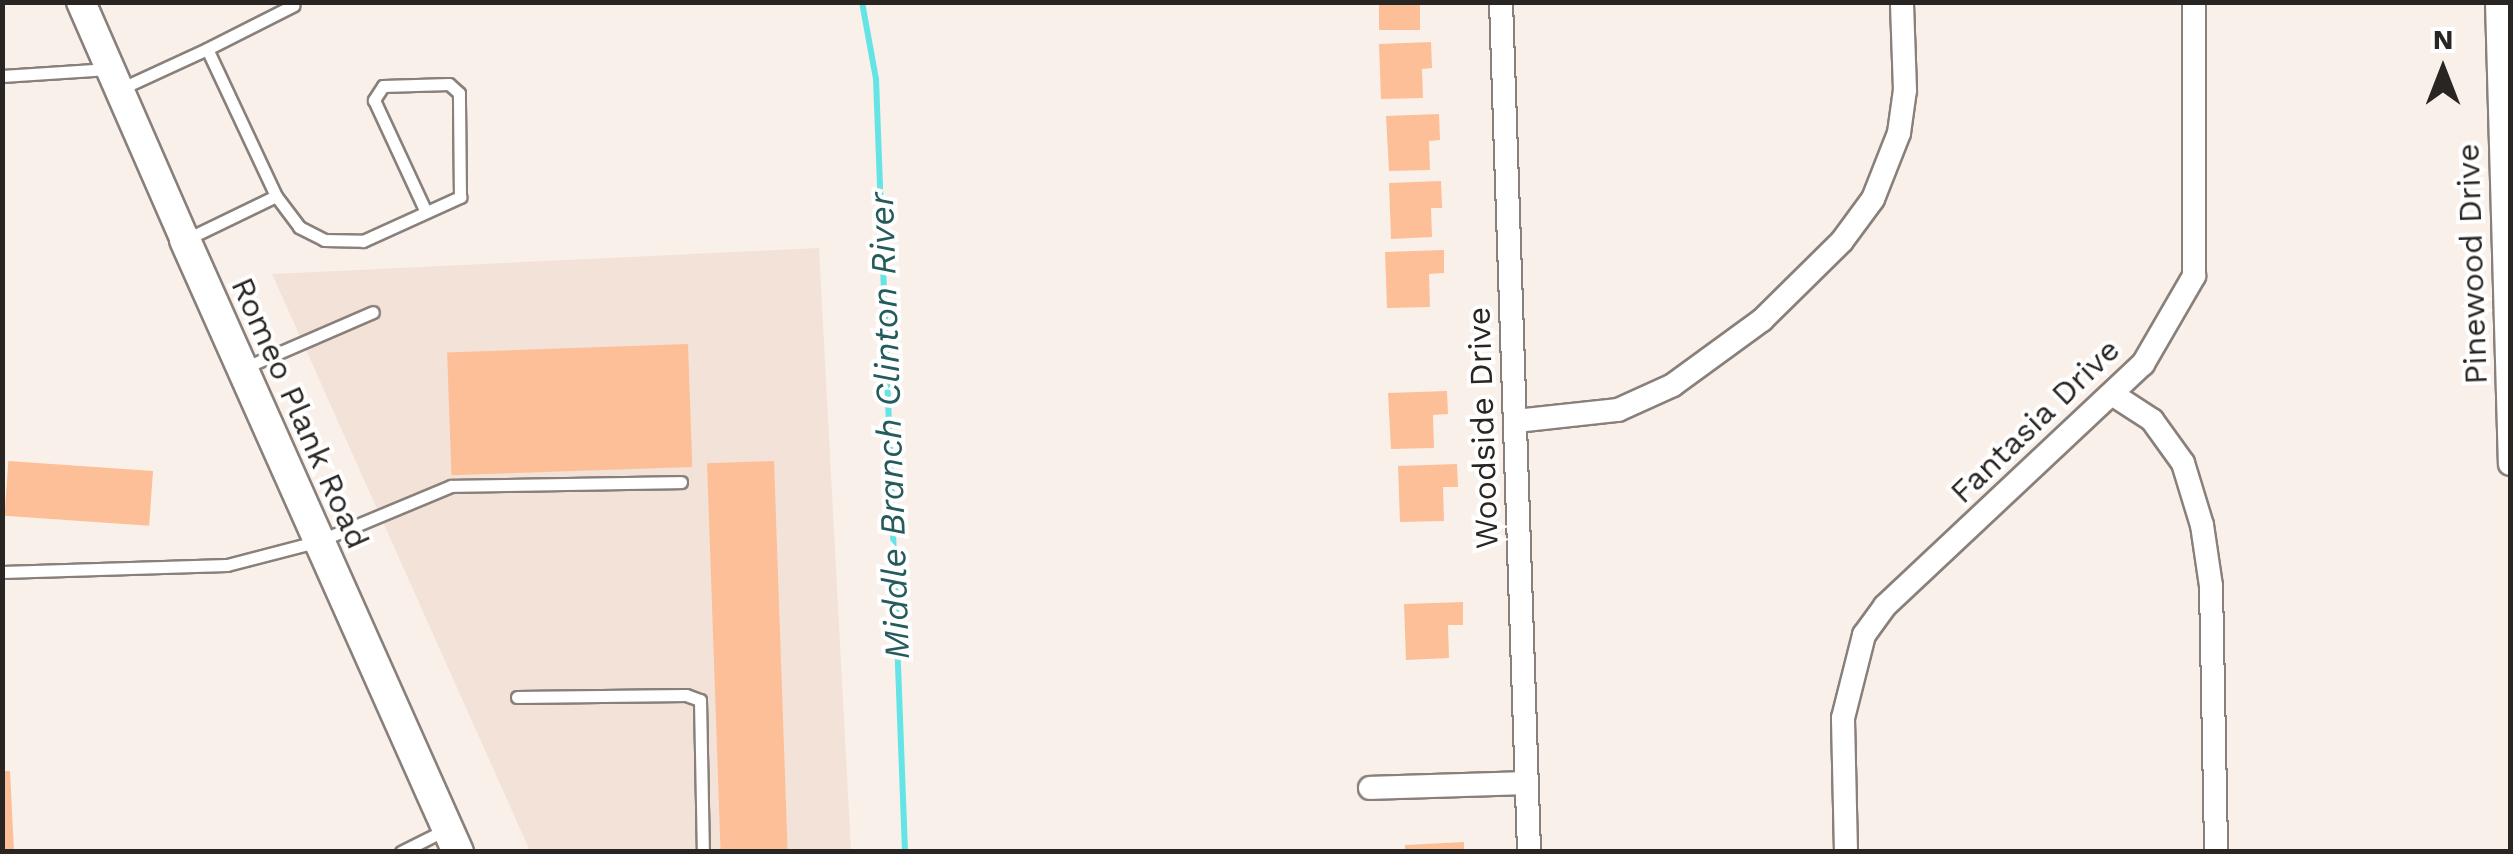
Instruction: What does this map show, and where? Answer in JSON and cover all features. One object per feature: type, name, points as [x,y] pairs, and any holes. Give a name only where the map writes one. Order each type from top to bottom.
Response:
[{"type":"main road","name":"Romeo Plank Road","points":[[185,240],[453,840]]},
{"type":"street","name":"Romeo Plank Road","points":[[81,2],[185,240]]},
{"type":"street","name":"Woodside Drive","points":[[1501,2],[1529,852]]},
{"type":"street","points":[[1516,421],[1618,410],[1673,384],[1762,320],[1842,241],[1874,198],[1899,133],[1905,90],[1902,2]]},
{"type":"street","name":"Fantasia Drive","points":[[1846,852],[1843,718],[1864,635],[1886,606],[2143,364],[2194,276],[2194,2]]},
{"type":"street","name":"Pinewood Drive","points":[[2497,2],[2510,464]]},
{"type":"street","points":[[2112,394],[2152,420],[2183,463],[2202,526],[2211,586],[2216,852]]},
{"type":"street","points":[[1370,788],[1525,783]]},
{"type":"lane","points":[[2,76],[114,79],[206,49],[294,5]]},
{"type":"lane","points":[[206,49],[276,196],[299,227],[324,240],[363,240],[460,197],[459,93],[449,84],[383,86],[374,100],[426,212]]},
{"type":"lane","points":[[185,240],[276,196]]},
{"type":"lane","points":[[242,369],[374,312]]},
{"type":"lane","points":[[2,572],[227,564],[319,541],[452,486],[681,482]]},
{"type":"lane","points":[[518,697],[686,695],[700,700],[704,852]]},
{"type":"lane","points":[[401,852],[453,840]]},
{"type":"shaded area","points":[[819,248],[851,851],[530,851],[272,274]]},
{"type":"building","points":[[1379,2],[1420,2],[1420,30],[1379,30]]},
{"type":"building","points":[[1431,42],[1432,68],[1422,69],[1423,98],[1381,99],[1379,44]]},
{"type":"building","points":[[1439,114],[1440,140],[1429,141],[1430,170],[1389,171],[1386,116]]},
{"type":"building","points":[[1441,181],[1442,208],[1431,208],[1432,237],[1391,239],[1389,183]]},
{"type":"building","points":[[1444,250],[1444,273],[1429,274],[1430,307],[1387,308],[1385,252]]},
{"type":"building","points":[[688,344],[692,467],[451,475],[447,352]]},
{"type":"building","points":[[1447,391],[1448,414],[1433,415],[1434,448],[1391,449],[1388,393]]},
{"type":"building","points":[[8,461],[153,471],[149,526],[5,516]]},
{"type":"building","points":[[774,461],[788,852],[721,852],[707,463]]},
{"type":"building","points":[[1457,464],[1458,487],[1443,487],[1444,521],[1400,522],[1398,466]]},
{"type":"building","points":[[1463,602],[1463,625],[1448,625],[1449,658],[1406,660],[1404,604]]},
{"type":"building","points":[[2,771],[10,771],[14,852],[2,852]]},
{"type":"building","points":[[1464,842],[1464,852],[1405,852],[1405,845]]},
{"type":"waterway","name":"Middle Branch Clinton River","points":[[862,2],[876,79],[905,852]]}]
